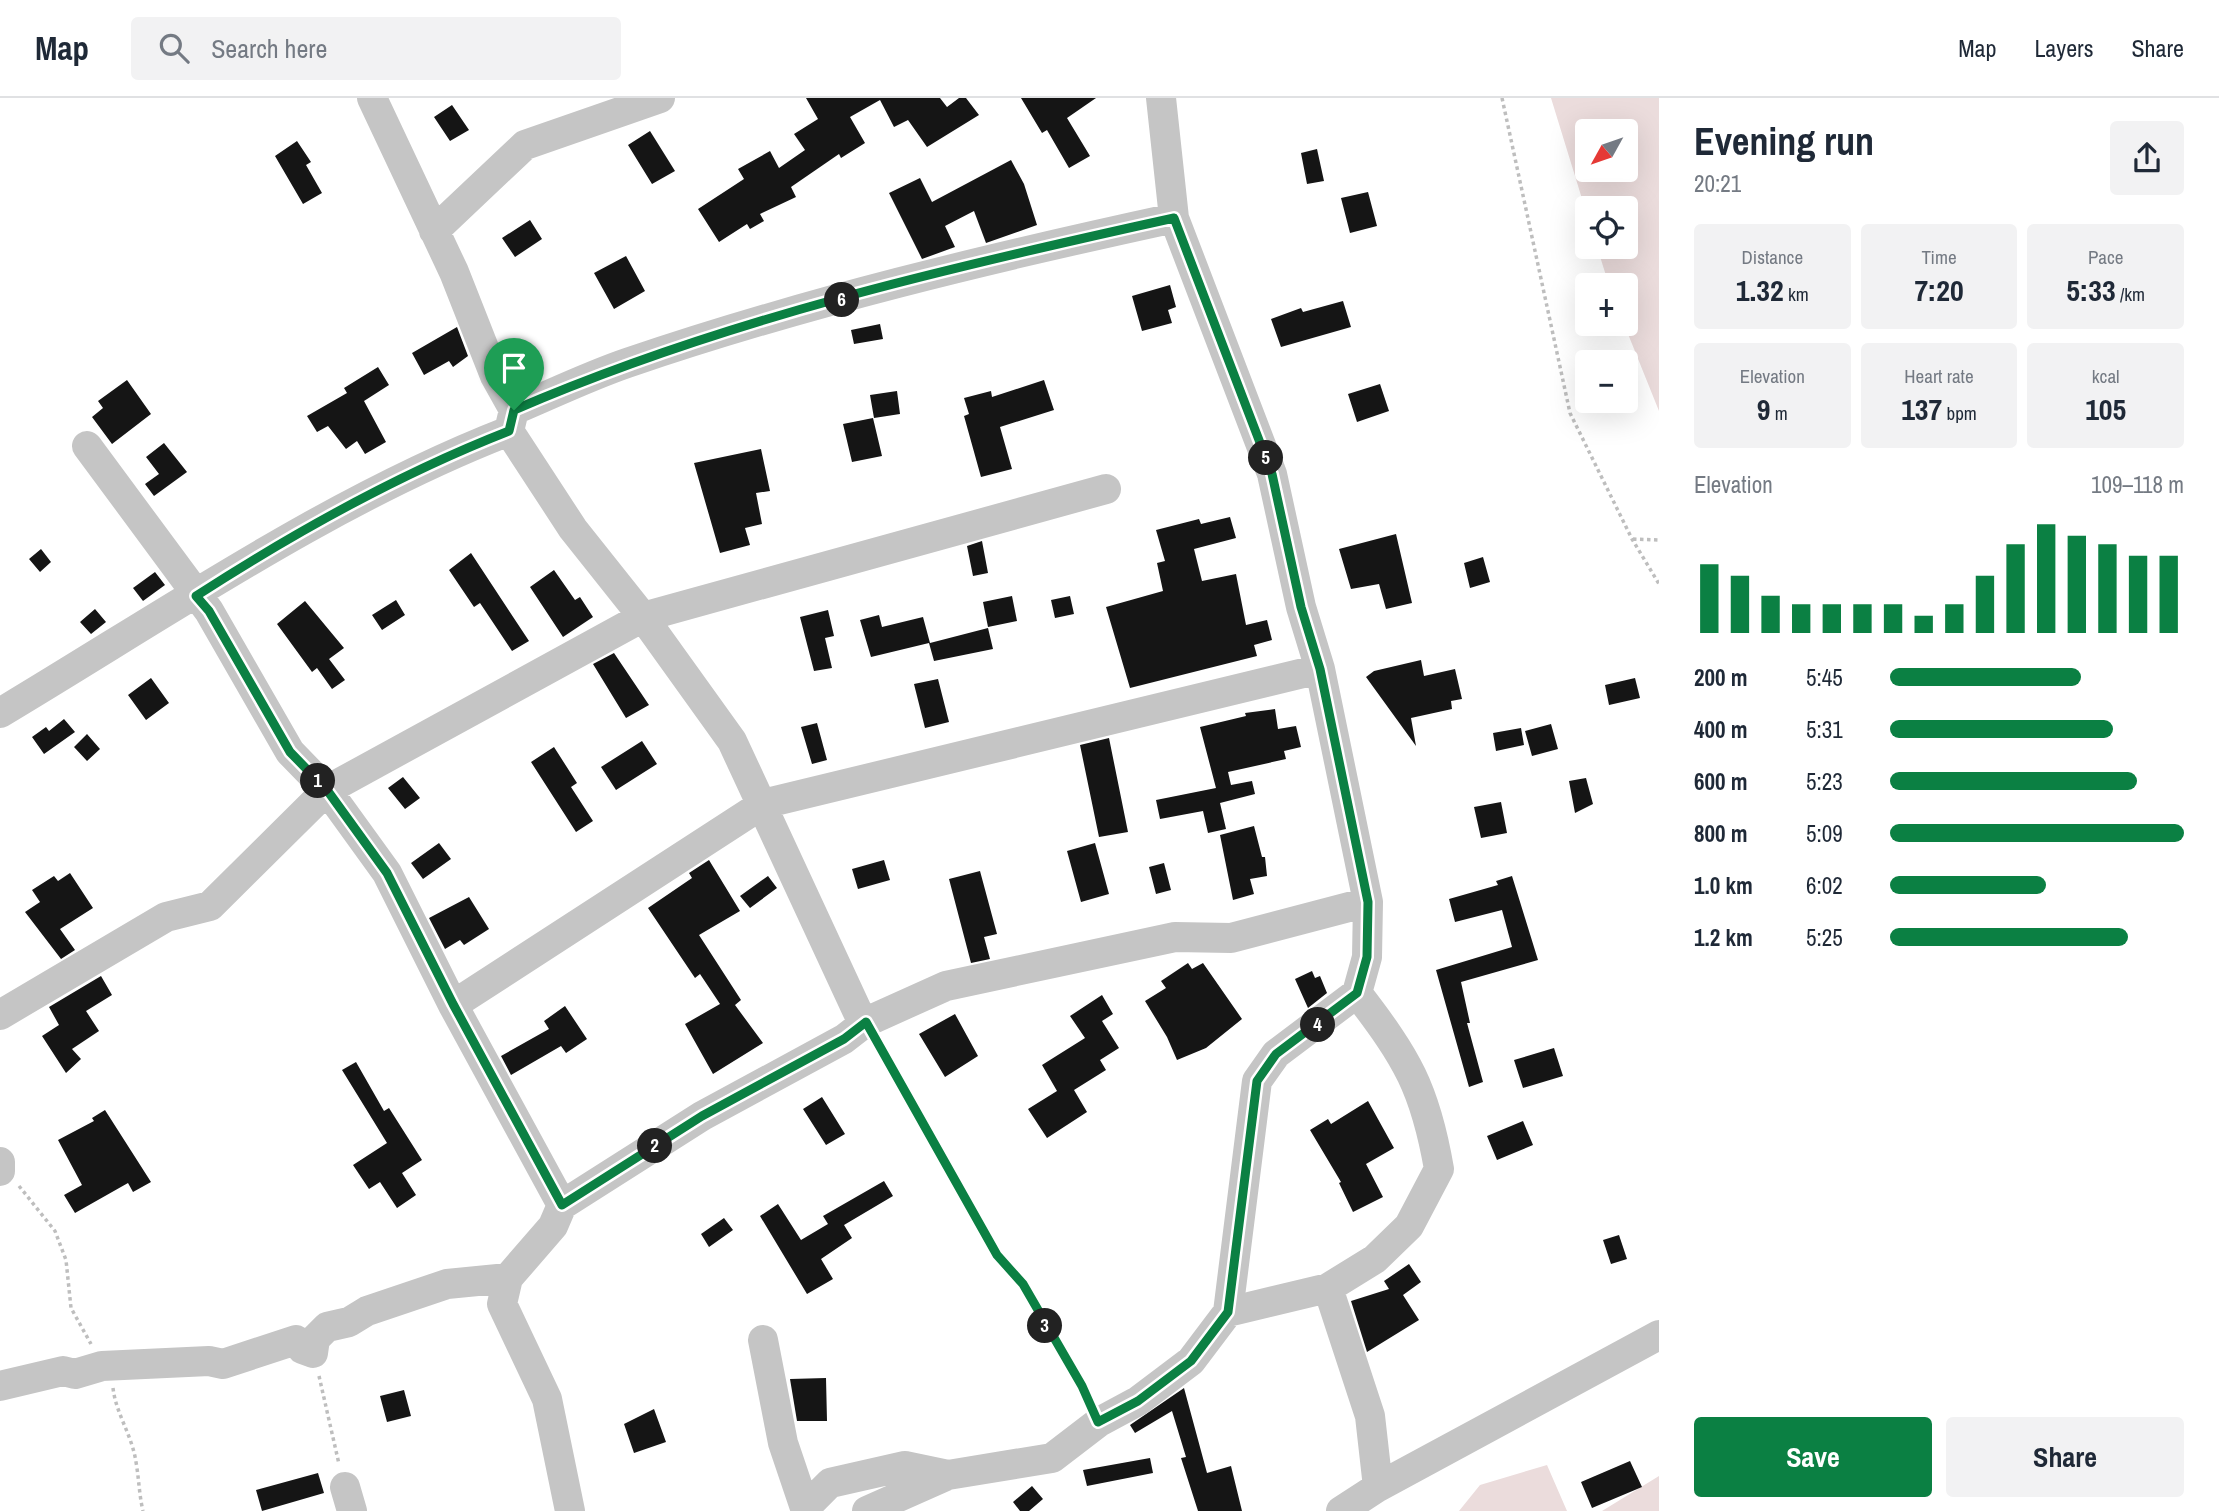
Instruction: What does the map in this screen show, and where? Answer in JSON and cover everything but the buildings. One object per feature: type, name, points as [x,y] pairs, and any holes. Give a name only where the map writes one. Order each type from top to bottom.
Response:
[{"type":"street","points":[[372,98],[434,231],[512,420],[573,529],[643,618],[732,741],[861,1019],[866,1022]]},
{"type":"street","points":[[434,231],[526,145],[660,98]]},
{"type":"street","points":[[867,1511],[948,1475],[1052,1458],[1098,1422],[1138,1401],[1191,1361],[1228,1312],[1257,1081],[1276,1054],[1357,993],[1367,957],[1368,902],[1320,669],[1301,607],[1272,474],[1174,218],[1161,98]]},
{"type":"street","points":[[0,713],[284,541],[625,363],[979,261],[1174,218]]},
{"type":"street","points":[[87,446],[209,611],[290,752],[327,790],[387,873],[453,1004],[562,1205]]},
{"type":"street","points":[[0,1015],[166,917],[210,906],[327,790],[643,618],[1106,489]]},
{"type":"street","points":[[453,1004],[762,804],[1320,669]]},
{"type":"street","points":[[570,1511],[547,1399],[502,1304],[508,1278],[552,1226],[562,1205],[702,1116],[844,1039],[866,1022],[946,986],[1175,937],[1231,938],[1368,902]]},
{"type":"street","points":[[1228,1312],[1328,1288],[1375,1259],[1409,1226],[1439,1169],[1422,1092],[1396,1043],[1357,993]]},
{"type":"street","points":[[0,1386],[62,1371],[75,1374],[102,1366],[209,1361],[223,1364],[296,1340],[302,1349],[313,1353],[315,1339],[327,1327],[349,1322],[367,1311],[447,1284],[508,1278]]},
{"type":"street","points":[[1328,1288],[1370,1416],[1378,1486]]},
{"type":"street","points":[[1341,1511],[1378,1486],[1659,1335]]},
{"type":"street","points":[[764,1340],[783,1443],[805,1510],[830,1483],[905,1466],[948,1475]]},
{"type":"path","points":[[1502,98],[1570,413],[1632,539],[1659,584]]},
{"type":"path","points":[[1632,539],[1659,540]]},
{"type":"path","points":[[866,1022],[997,1255],[1023,1284],[1082,1386],[1098,1422]]},
{"type":"path","points":[[1,1166],[55,1231],[66,1260],[71,1308],[113,1387],[115,1406],[129,1435],[137,1463],[138,1491],[143,1511]]},
{"type":"path","points":[[313,1353],[348,1499]]},
{"type":"shaded area","points":[[1551,98],[1659,98],[1659,411],[1638,359],[1638,350],[1634,350],[1629,336],[1638,336],[1638,273],[1605,273],[1601,259],[1638,259],[1638,196],[1581,196],[1577,182],[1638,182],[1638,119],[1575,119],[1575,176]]},
{"type":"shaded area","points":[[1547,1465],[1567,1511],[1459,1511],[1480,1485]]},
{"type":"shaded area","points":[[1659,1476],[1659,1511],[1602,1511]]},
{"type":"route","points":[[1174,218],[1272,474],[1294,564],[1301,607],[1320,669],[1368,902],[1367,957],[1357,993],[1336,1012],[1276,1054],[1257,1081],[1228,1312],[1191,1361],[1138,1401],[1098,1422],[1082,1386],[1023,1284],[997,1255],[866,1022],[844,1039],[702,1116],[562,1205],[453,1004],[387,873],[327,790],[290,752],[209,611],[196,596],[273,547],[447,455],[509,431],[514,410],[625,363],[707,338],[979,261],[1174,218]]}]
